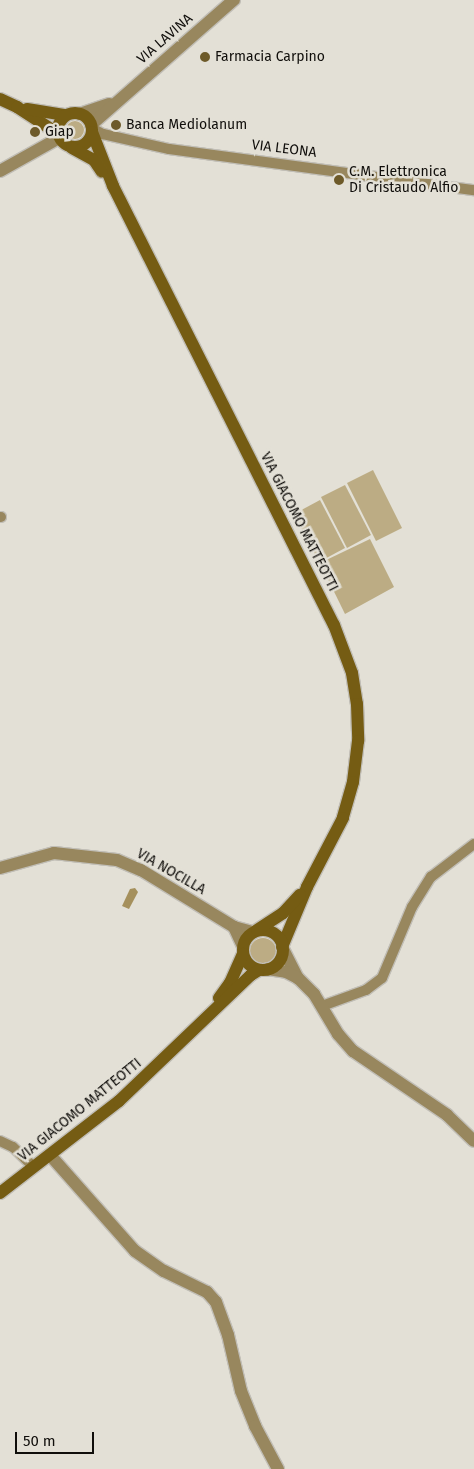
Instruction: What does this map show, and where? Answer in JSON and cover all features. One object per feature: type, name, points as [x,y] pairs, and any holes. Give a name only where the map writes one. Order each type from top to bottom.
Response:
[{"type":"main road","points":[[0,99],[17,106],[66,115],[80,114],[87,118],[113,186]]},
{"type":"main road","points":[[17,106],[58,136],[65,145],[94,160],[113,186]]},
{"type":"main road","points":[[58,136],[60,121],[66,115]]},
{"type":"main road","points":[[72,148],[86,144],[92,128]]},
{"type":"main road","name":"VIA GIACOMO MATTEOTTI","points":[[113,186],[334,625],[352,673],[357,704],[358,741],[353,782],[343,818],[307,887]]},
{"type":"main road","points":[[199,1026],[230,983],[245,940],[283,913],[307,887]]},
{"type":"main road","points":[[199,1026],[251,975],[277,964],[307,887]]},
{"type":"main road","points":[[256,931],[264,930],[276,935],[283,948]]},
{"type":"main road","points":[[243,950],[252,967],[264,970]]},
{"type":"main road","name":"VIA GIACOMO MATTEOTTI","points":[[0,1193],[119,1101],[199,1026]]},
{"type":"street","name":"VIA LAVINA","points":[[92,128],[116,101],[234,0]]},
{"type":"street","points":[[80,114],[116,101]]},
{"type":"street","name":"VIA LEONA","points":[[92,128],[103,134],[169,148],[474,190]]},
{"type":"street","points":[[0,171],[58,136]]},
{"type":"street","points":[[322,1006],[366,990],[382,978],[412,907],[431,877],[474,844]]},
{"type":"street","name":"VIA NOCILLA","points":[[0,868],[54,853],[117,860],[141,870],[234,928]]},
{"type":"street","points":[[234,928],[256,931]]},
{"type":"street","points":[[234,928],[243,950]]},
{"type":"street","points":[[283,948],[298,978],[314,994],[338,1034],[353,1051],[447,1115],[474,1141]]},
{"type":"street","points":[[264,970],[286,972],[298,978]]},
{"type":"street","points":[[0,1141],[13,1147],[34,1167]]},
{"type":"street","points":[[50,1155],[135,1251],[164,1271],[207,1292],[216,1302],[228,1335],[241,1391],[254,1426],[278,1469]]},
{"type":"shaded area","points":[[75,121],[81,124],[84,130],[81,136],[75,139],[69,136],[66,130],[69,124]]},
{"type":"shaded area","points":[[373,470],[402,528],[376,541],[347,483]]},
{"type":"shaded area","points":[[345,485],[371,535],[347,548],[321,497]]},
{"type":"shaded area","points":[[320,500],[345,548],[319,562],[294,514]]},
{"type":"shaded area","points":[[370,539],[394,587],[345,614],[320,563]]},
{"type":"shaded area","points":[[135,888],[138,892],[129,909],[122,906],[130,889]]},
{"type":"shaded area","points":[[263,938],[272,942],[276,951],[272,960],[263,964],[254,960],[250,951],[254,942]]},
{"type":"place","name":"Farmacia Carpino","points":[[205,57]]},
{"type":"place","name":"Banca Mediolanum","points":[[116,125]]},
{"type":"place","name":"Giap","points":[[35,132]]},
{"type":"place","name":"C.M. Elettronica Di Cristaudo Alfio","points":[[339,180]]}]
